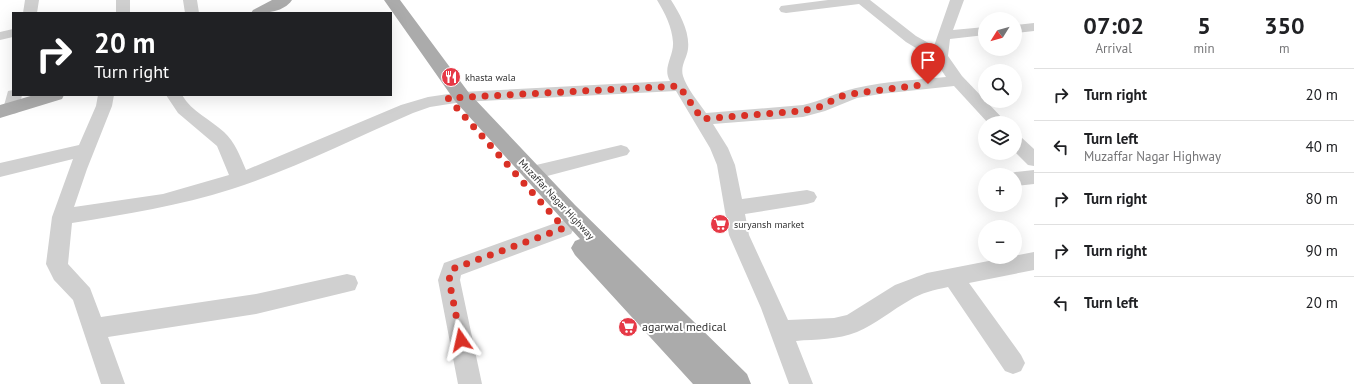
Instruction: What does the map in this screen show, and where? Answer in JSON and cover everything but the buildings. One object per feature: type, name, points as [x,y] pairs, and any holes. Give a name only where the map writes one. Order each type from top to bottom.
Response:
[{"type":"main road","points":[[261,12],[284,0]]},
{"type":"main road","points":[[279,12],[300,0]]},
{"type":"main road","name":"Muzaffar Nagar Highway","points":[[389,6],[455,97],[564,228],[712,384]]},
{"type":"main road","points":[[11,102],[49,96]]},
{"type":"main road","name":"Muzaffar Nagar Highway","points":[[455,97],[532,173],[566,211],[737,384]]},
{"type":"street","points":[[30,12],[32,0]]},
{"type":"street","points":[[122,0],[123,12]]},
{"type":"street","points":[[190,0],[192,12]]},
{"type":"street","points":[[664,0],[674,16],[678,28],[680,45],[679,56],[673,69],[679,86],[702,119],[719,148],[726,165],[739,235],[781,331],[801,384]]},
{"type":"street","points":[[786,9],[862,0],[911,39],[940,56],[948,69],[992,116]]},
{"type":"street","points":[[940,56],[945,35],[957,0]]},
{"type":"street","points":[[1022,28],[1034,27]]},
{"type":"street","points":[[945,35],[978,32]]},
{"type":"street","points":[[0,36],[12,33]]},
{"type":"street","points":[[702,119],[802,111],[819,107],[842,96],[857,93],[959,81]]},
{"type":"street","points":[[62,217],[163,201],[240,179],[406,109],[455,97],[679,86]]},
{"type":"street","points":[[106,96],[104,106],[78,169],[62,217],[57,264],[62,274],[82,294],[113,384]]},
{"type":"street","points":[[175,96],[181,107],[193,119],[210,130],[223,142],[230,154],[240,179]]},
{"type":"street","points":[[1022,147],[1034,160]]},
{"type":"street","points":[[0,170],[86,150]]},
{"type":"street","points":[[532,173],[620,151]]},
{"type":"street","points":[[1022,178],[1034,176]]},
{"type":"street","points":[[735,208],[807,197]]},
{"type":"street","points":[[470,384],[449,280],[452,269],[564,228]]},
{"type":"street","points":[[781,331],[834,328],[849,325],[862,319],[903,292],[927,282],[1034,261]]},
{"type":"street","points":[[952,276],[1013,363]]},
{"type":"street","points":[[94,329],[249,305],[347,283]]},
{"type":"place","name":"khasta wala","points":[[451,77]]},
{"type":"place","name":"suryansh market","points":[[720,224]]},
{"type":"place","name":"agarwal medical","points":[[628,327]]},
{"type":"route","points":[[461,340],[449,280],[452,269],[564,228],[448,98],[679,86],[702,119],[802,111],[819,107],[842,96],[880,89],[928,84]]}]
